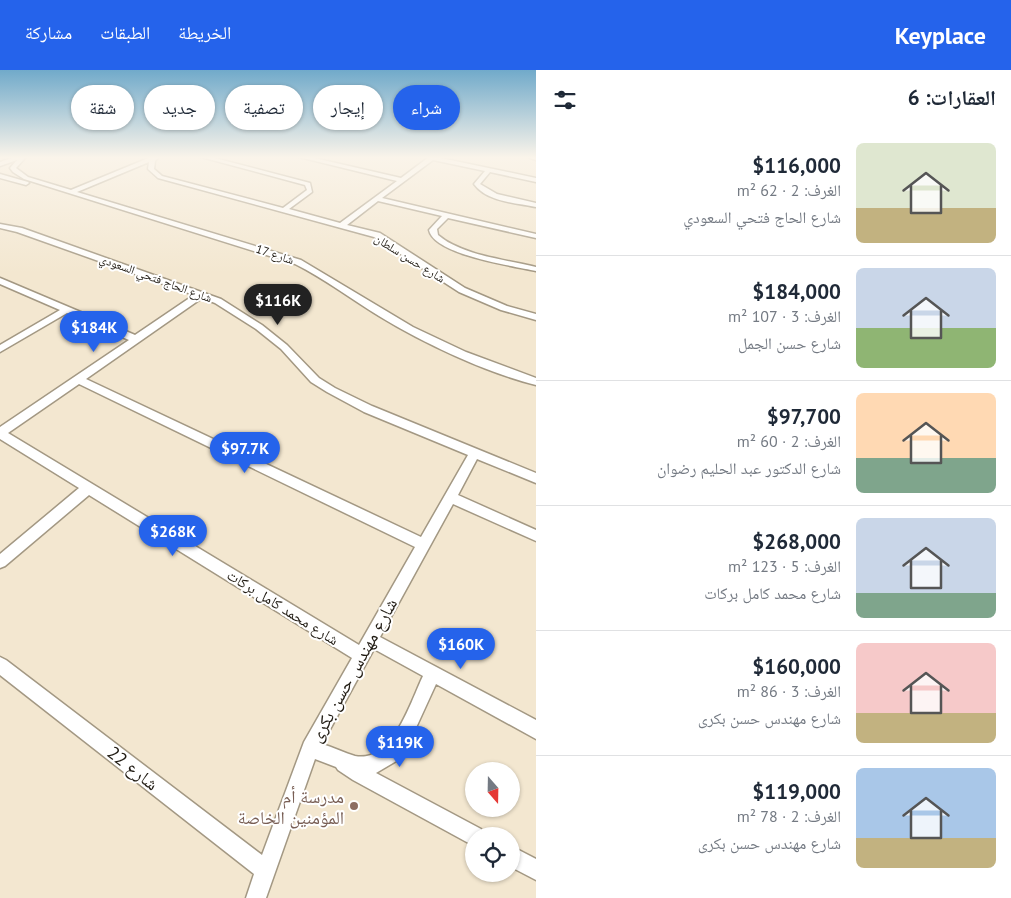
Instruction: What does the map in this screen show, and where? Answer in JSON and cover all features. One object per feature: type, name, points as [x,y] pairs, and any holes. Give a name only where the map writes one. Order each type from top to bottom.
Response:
[{"type":"street","name":"شارع 17","points":[[69,196],[289,264],[322,281],[361,310],[403,335],[466,364],[536,390]]},
{"type":"street","name":"شارع 17","points":[[83,196],[298,262],[319,272],[391,320],[426,338],[536,382]]},
{"type":"street","name":"شارع حسن سلطان","points":[[230,196],[384,238],[446,280],[475,296],[504,308],[536,317]]},
{"type":"street","points":[[284,210],[304,196]]},
{"type":"street","points":[[342,226],[382,196]]},
{"type":"street","points":[[498,196],[536,205]]},
{"type":"street","points":[[378,199],[536,236]]},
{"type":"street","points":[[447,215],[433,228],[434,234],[439,240],[460,249],[536,269]]},
{"type":"street","name":"شارع الحاج فتحي السعودي","points":[[0,226],[19,230],[218,301],[259,327],[284,347],[315,380],[330,390],[348,400],[474,454],[536,478]]},
{"type":"street","points":[[0,281],[136,339]]},
{"type":"street","points":[[0,434],[202,294]]},
{"type":"street","points":[[0,349],[66,310]]},
{"type":"street","points":[[78,379],[423,544]]},
{"type":"street","name":"شارع محمد كامل بركات","points":[[0,434],[361,655]]},
{"type":"street","name":"شارع مهندس حسن بكرى","points":[[256,898],[310,748],[474,454]]},
{"type":"street","points":[[0,562],[88,488]]},
{"type":"street","points":[[450,497],[536,536]]},
{"type":"street","points":[[370,639],[536,730]]},
{"type":"street","name":"شارع 22","points":[[0,665],[265,870]]},
{"type":"street","points":[[310,748],[356,765],[376,764],[392,754],[403,737],[432,672]]},
{"type":"street","points":[[336,758],[360,774],[465,831]]},
{"type":"street","points":[[520,861],[536,870]]},
{"type":"place","name":"مدرسة أم المؤمنين الخاصة","points":[[354,806]]}]
